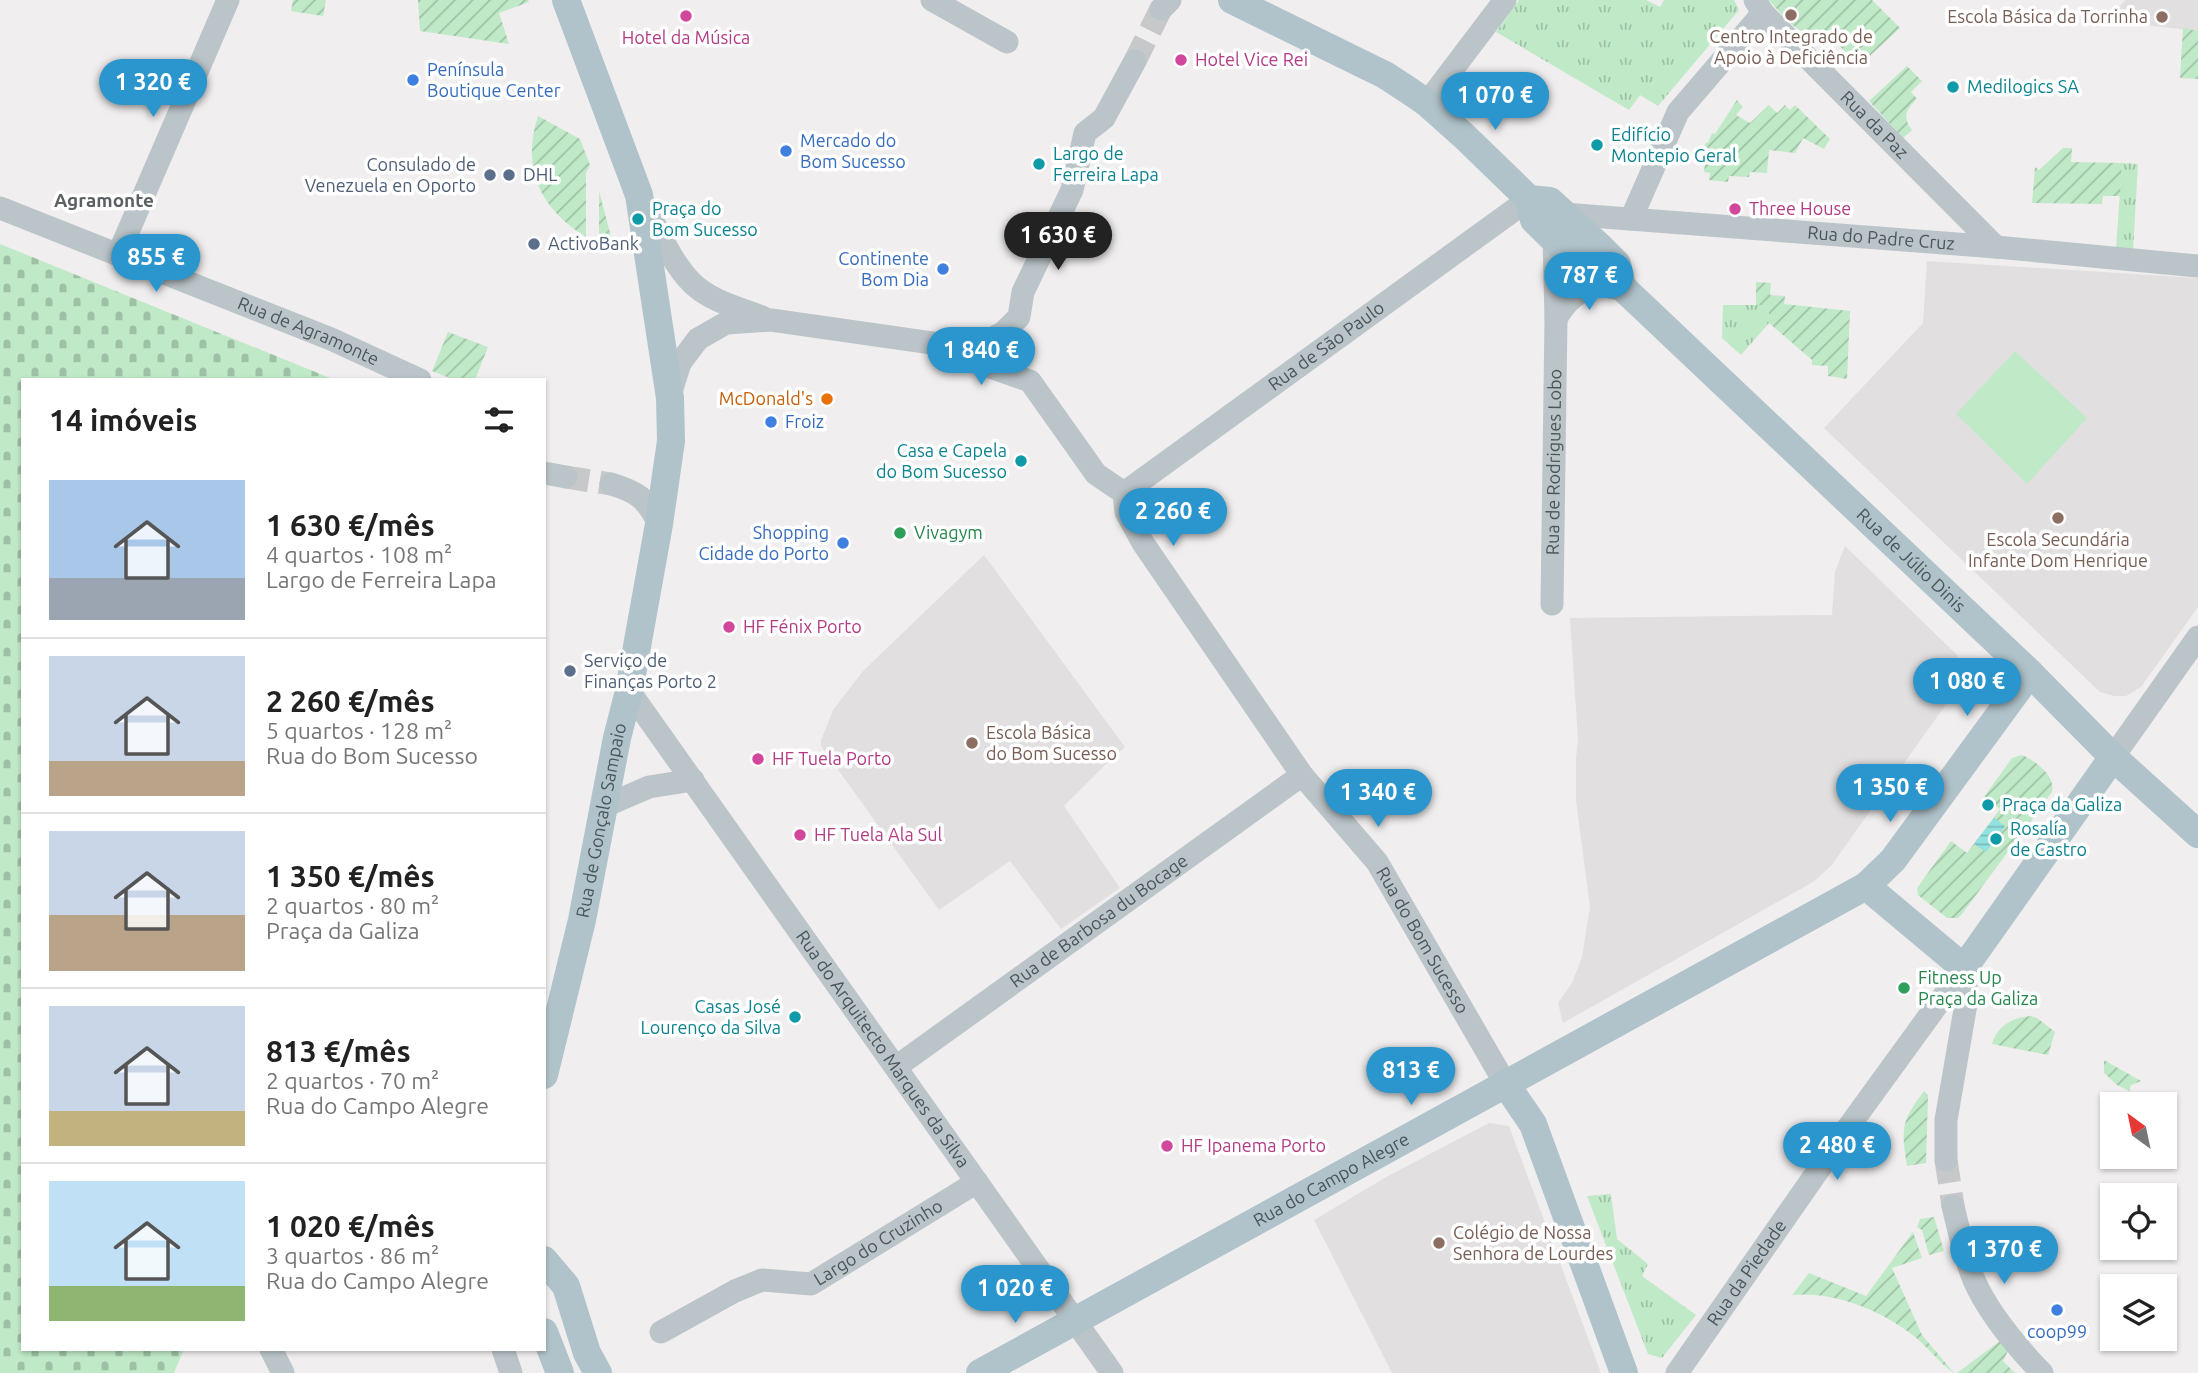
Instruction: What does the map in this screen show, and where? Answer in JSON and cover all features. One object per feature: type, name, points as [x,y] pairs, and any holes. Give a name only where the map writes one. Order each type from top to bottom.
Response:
[{"type":"main road","name":"Rua de Júlio Dinis","points":[[1232,0],[1385,75],[1427,103],[1529,199],[1550,201],[1559,226],[1617,264],[1610,284],[2030,673],[2113,757],[2198,834]]},
{"type":"main road","points":[[568,4],[639,195],[670,398]]},
{"type":"main road","name":"Rua de Gonçalo Sampaio","points":[[546,1067],[582,919],[617,738],[629,691],[671,441],[670,398]]},
{"type":"main road","points":[[2030,673],[1893,860],[1866,886],[1964,968],[2113,757]]},
{"type":"main road","name":"Rua do Campo Alegre","points":[[980,1373],[1866,886]]},
{"type":"main road","name":"Rua do Bom Sucesso","points":[[1505,1083],[1533,1124],[1624,1373]]},
{"type":"main road","points":[[546,1262],[566,1286],[587,1353],[598,1373]]},
{"type":"main road","points":[[546,1285],[572,1361],[562,1372],[546,1336]]},
{"type":"street","points":[[118,255],[228,0]]},
{"type":"street","points":[[932,0],[1007,42]]},
{"type":"street","points":[[1427,103],[1505,0]]},
{"type":"street","points":[[1631,219],[1678,112],[1759,6]]},
{"type":"street","name":"Rua da Paz","points":[[1759,6],[1996,247]]},
{"type":"street","points":[[953,346],[972,341],[985,342],[1004,332],[1019,317],[1023,292],[1072,190],[1085,134],[1104,118],[1135,61]]},
{"type":"street","points":[[639,195],[679,267],[693,284],[717,299],[772,320]]},
{"type":"street","name":"Rua de São Paulo","points":[[1124,493],[1315,357],[1529,199]]},
{"type":"street","name":"Rua de Agramonte","points":[[0,208],[331,339],[416,378]]},
{"type":"street","name":"Rua do Padre Cruz","points":[[1559,226],[1631,219],[1996,247],[2198,266]]},
{"type":"street","name":"Rua de Rodrigues Lobo","points":[[1552,604],[1559,226]]},
{"type":"street","points":[[1556,319],[1563,306],[1577,293],[1610,284]]},
{"type":"street","points":[[670,398],[680,362],[698,339],[726,323],[772,320],[953,346],[987,366],[1030,381],[1096,474],[1124,493]]},
{"type":"street","points":[[611,484],[638,494],[645,500],[659,524]]},
{"type":"street","name":"Rua do Bom Sucesso","points":[[1124,493],[1126,512],[1143,543],[1302,775],[1377,862],[1505,1083]]},
{"type":"street","points":[[2113,757],[2198,637]]},
{"type":"street","name":"Rua do Arquitecto Marques da Silva","points":[[629,691],[1112,1373]]},
{"type":"street","name":"Rua de Barbosa du Bocage","points":[[896,1067],[1302,775]]},
{"type":"street","points":[[605,806],[649,787],[693,780]]},
{"type":"street","points":[[1947,1160],[1946,1120],[1954,1062],[1968,998],[1964,968]]},
{"type":"street","name":"Rua da Piedade","points":[[1677,1373],[1847,1129],[1964,968]]},
{"type":"street","name":"Largo do Cruzinho","points":[[661,1332],[735,1291],[762,1280],[811,1284],[977,1182]]},
{"type":"street","points":[[1954,1206],[1960,1238],[1975,1281],[2002,1325],[2042,1373]]},
{"type":"street","points":[[272,1351],[283,1373]]},
{"type":"street","points":[[504,1351],[511,1373]]},
{"type":"shaded area","name":"Escola Básica da Torrinha","points":[[2125,0],[2198,0],[2198,31],[2134,24],[2117,10]]},
{"type":"shaded area","name":"Escola Secundária Infante Dom Henrique","points":[[1927,261],[2198,278],[2198,607],[2141,687],[2126,696],[2100,692],[1824,428],[1923,323]]},
{"type":"shaded area","points":[[1845,546],[1957,655],[1961,670],[1959,686],[1831,866],[1813,882],[1563,1023],[1558,1003],[1572,983],[1582,957],[1590,907],[1576,801],[1578,739],[1570,618],[1832,615],[1835,572]]},
{"type":"shaded area","name":"Escola Básica do Bom Sucesso","points":[[984,555],[1125,747],[1064,806],[1120,888],[1061,929],[1010,861],[939,910],[821,746],[833,710],[863,671]]},
{"type":"shaded area","name":"Colégio de Nossa Senhora de Lourdes","points":[[1489,1123],[1509,1126],[1601,1373],[1392,1373],[1314,1220],[1388,1176]]},
{"type":"green space","points":[[293,0],[326,0],[323,16],[291,11]]},
{"type":"green space","points":[[418,0],[529,2],[499,13],[509,44],[420,31]]},
{"type":"green space","points":[[1519,0],[1646,0],[1660,7],[1664,0],[1734,0],[1739,10],[1658,106],[1640,95],[1629,110],[1496,32]]},
{"type":"green space","points":[[1769,0],[1872,0],[1900,28],[1859,66],[1828,34],[1818,35],[1802,31],[1788,21]]},
{"type":"green space","points":[[2183,28],[2198,31],[2198,79],[2180,78]]},
{"type":"green space","points":[[1907,66],[1922,81],[1911,92],[1917,99],[1910,106],[1906,117],[1912,130],[1903,138],[1869,101]]},
{"type":"green space","points":[[1737,100],[1743,107],[1736,115],[1750,123],[1769,105],[1777,113],[1785,105],[1790,110],[1795,105],[1830,139],[1824,149],[1803,138],[1795,153],[1769,150],[1767,173],[1750,172],[1749,177],[1729,176],[1728,182],[1709,180],[1710,173],[1704,172],[1706,154],[1701,153],[1712,133],[1715,134]]},
{"type":"green space","points":[[538,116],[580,139],[590,165],[586,173],[586,237],[557,214],[538,186],[532,153]]},
{"type":"green space","points":[[2063,148],[2072,148],[2071,162],[2122,163],[2120,196],[2103,196],[2102,204],[2032,203],[2035,167],[2039,170]]},
{"type":"green space","points":[[2122,163],[2138,164],[2133,250],[2116,249]]},
{"type":"green space","points":[[599,191],[613,244],[599,242]]},
{"type":"green space","points":[[0,244],[330,378],[21,378],[21,1351],[183,1351],[174,1373],[0,1373]]},
{"type":"green space","points":[[1756,282],[1771,283],[1770,295],[1785,296],[1784,304],[1850,311],[1847,379],[1828,376],[1828,366],[1812,365],[1812,360],[1769,323],[1769,305],[1756,305]]},
{"type":"green space","points":[[1723,305],[1769,305],[1769,323],[1741,355],[1722,338]]},
{"type":"green space","points":[[448,332],[488,347],[476,378],[450,378],[432,371]]},
{"type":"green space","points":[[2015,351],[2087,418],[2027,484],[1956,414]]},
{"type":"green space","points":[[2022,755],[2039,765],[2048,775],[2052,792],[1962,914],[1958,918],[1947,918],[1918,895],[1917,888],[1951,841],[1967,853],[2000,809],[1984,797],[2012,758]]},
{"type":"green space","points":[[2031,1016],[2055,1032],[2048,1055],[1992,1044],[2002,1027],[2018,1018]]},
{"type":"green space","points":[[2104,1060],[2141,1081],[2131,1085],[2129,1091],[2117,1085],[2104,1073]]},
{"type":"green space","points":[[1924,1091],[1928,1095],[1926,1163],[1907,1166],[1905,1126],[1911,1110]]},
{"type":"green space","points":[[1611,1194],[1617,1239],[1648,1264],[1642,1276],[1696,1315],[1662,1358],[1648,1354],[1587,1196]]},
{"type":"green space","points":[[1934,1217],[1944,1251],[1929,1255],[1922,1230],[1917,1227],[1920,1219]]},
{"type":"green space","points":[[1913,1232],[1922,1258],[1892,1268],[1922,1335],[1954,1373],[1914,1336],[1887,1318],[1840,1299],[1792,1295],[1809,1273],[1866,1296]]},
{"type":"green space","points":[[2000,1341],[2008,1351],[2003,1361],[2015,1373],[1957,1373]]},
{"type":"water","points":[[1994,818],[2005,826],[1986,852],[1974,844]]},
{"type":"tunnel","points":[[1135,61],[1161,9]]},
{"type":"tunnel","points":[[566,477],[611,484]]},
{"type":"tunnel","points":[[1946,1160],[1953,1206]]},
{"type":"place","name":"Centro Integrado de Apoio à Deficiência","points":[[1791,15]]},
{"type":"place","name":"Hotel da Música","points":[[686,16]]},
{"type":"place","name":"Escola Básica da Torrinha","points":[[2162,17]]},
{"type":"place","name":"Hotel Vice Rei","points":[[1181,60]]},
{"type":"place","name":"Península Boutique Center","points":[[413,80]]},
{"type":"place","name":"Medilogics SA","points":[[1953,87]]},
{"type":"place","name":"Edifício Montepio Geral","points":[[1597,145]]},
{"type":"place","name":"Mercado do Bom Sucesso","points":[[786,151]]},
{"type":"place","name":"Largo de Ferreira Lapa","points":[[1039,164]]},
{"type":"place","name":"Consulado de Venezuela en Oporto","points":[[490,175]]},
{"type":"place","name":"DHL","points":[[509,175]]},
{"type":"place","name":"Three House","points":[[1735,209]]},
{"type":"place","name":"Praça do Bom Sucesso","points":[[638,219]]},
{"type":"place","name":"ActivoBank","points":[[534,244]]},
{"type":"place","name":"Continente Bom Dia","points":[[943,269]]},
{"type":"place","name":"McDonald's","points":[[827,399]]},
{"type":"place","name":"Froiz","points":[[771,422]]},
{"type":"place","name":"Casa e Capela do Bom Sucesso","points":[[1021,461]]},
{"type":"place","name":"Escola Secundária Infante Dom Henrique","points":[[2058,518]]},
{"type":"place","name":"Vivagym","points":[[900,533]]},
{"type":"place","name":"Shopping Cidade do Porto","points":[[843,543]]},
{"type":"place","name":"HF Fénix Porto","points":[[729,627]]},
{"type":"place","name":"Serviço de Finanças Porto 2","points":[[570,671]]},
{"type":"place","name":"Escola Básica do Bom Sucesso","points":[[972,743]]},
{"type":"place","name":"HF Tuela Porto","points":[[758,759]]},
{"type":"place","name":"Praça da Galiza","points":[[1988,805]]},
{"type":"place","name":"HF Tuela Ala Sul","points":[[800,835]]},
{"type":"place","name":"Rosalía de Castro","points":[[1996,839]]},
{"type":"place","name":"Fitness Up Praça da Galiza","points":[[1904,988]]},
{"type":"place","name":"Casas José Lourenço da Silva","points":[[795,1017]]},
{"type":"place","name":"HF Ipanema Porto","points":[[1167,1146]]},
{"type":"place","name":"Colégio de Nossa Senhora de Lourdes","points":[[1439,1243]]},
{"type":"place","name":"coop99","points":[[2057,1310]]},
{"type":"district","name":"Agramonte","points":[[104,200]]}]
